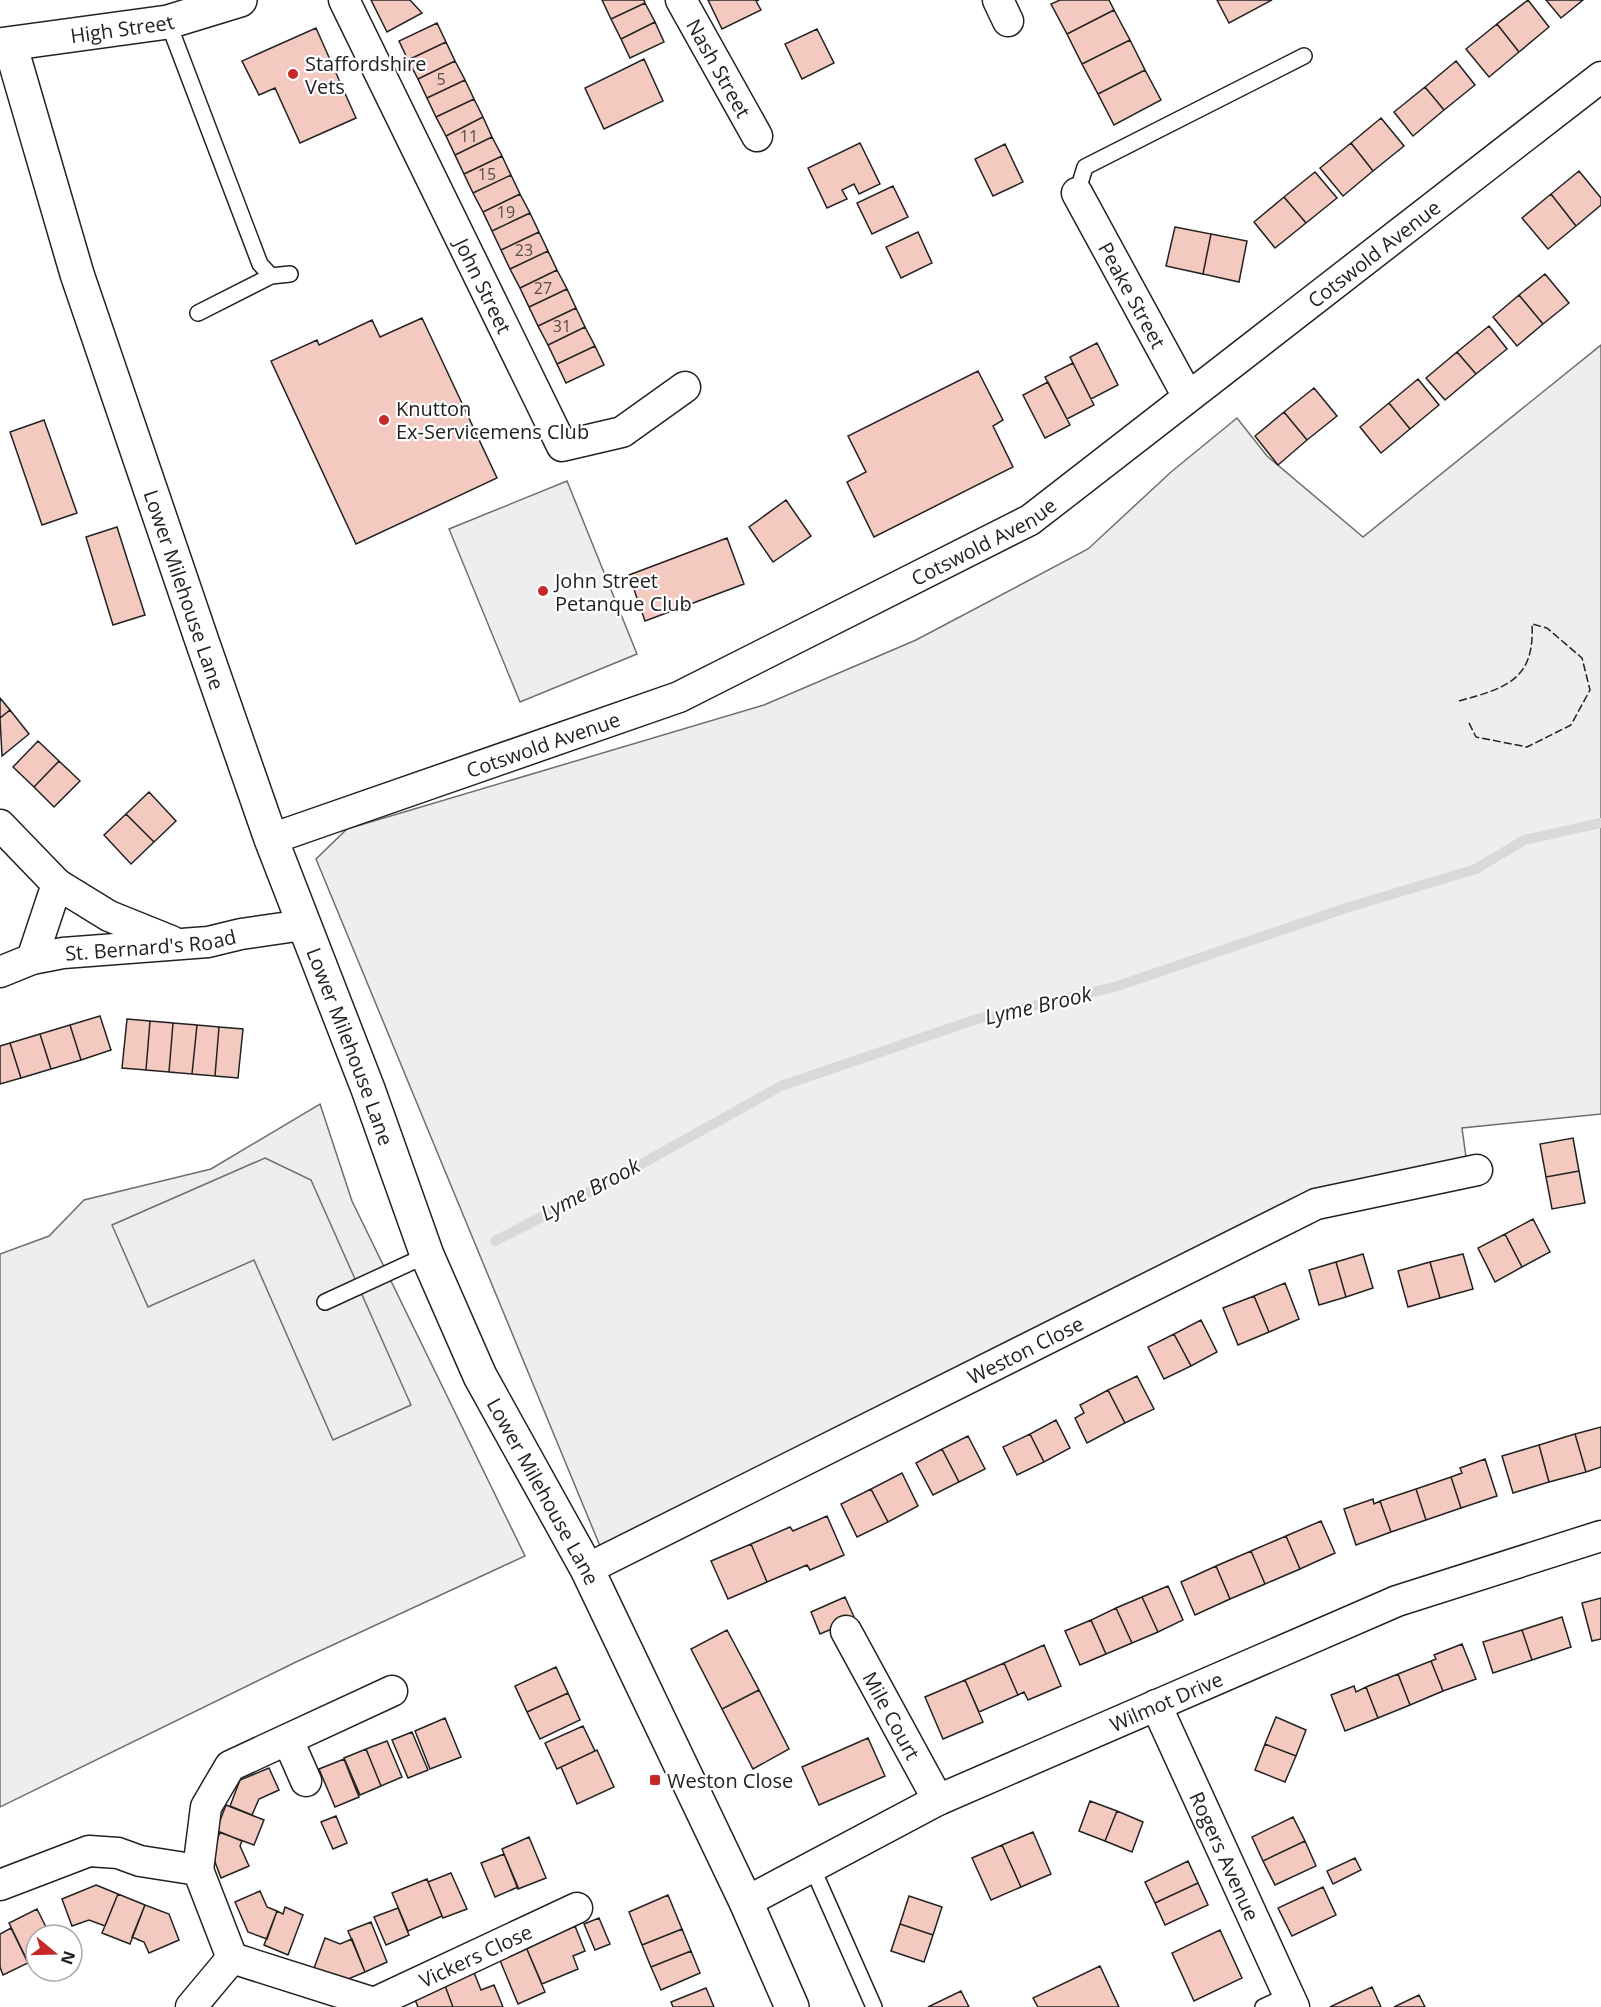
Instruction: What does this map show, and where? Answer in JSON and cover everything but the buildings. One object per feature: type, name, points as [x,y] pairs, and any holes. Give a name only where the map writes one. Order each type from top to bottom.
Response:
[{"type":"main road","name":"High Street","points":[[5,45],[168,21],[240,0]]},
{"type":"main road","name":"Lower Milehouse Lane","points":[[5,45],[77,274],[271,839],[368,1089],[427,1255],[480,1376],[587,1569],[747,1902],[792,2007]]},
{"type":"street","name":"John Street","points":[[344,0],[562,446],[622,432],[686,387]]},
{"type":"street","name":"Nash Street","points":[[681,0],[757,136]]},
{"type":"street","name":"Cotswold Avenue","points":[[271,839],[679,697],[1030,520],[1601,76]]},
{"type":"street","name":"Peake Street","points":[[1077,193],[1188,395]]},
{"type":"street","points":[[0,825],[57,884],[109,916],[175,943]]},
{"type":"street","points":[[32,959],[57,884]]},
{"type":"street","name":"St. Bernard's Road","points":[[0,972],[32,959],[175,943],[208,942],[241,934],[303,925]]},
{"type":"street","name":"Weston Close","points":[[587,1569],[1316,1204],[1477,1170]]},
{"type":"street","name":"Wilmot Drive","points":[[747,1902],[938,1800],[1397,1601],[1601,1536]]},
{"type":"street","name":"Mile Court","points":[[846,1631],[938,1800]]},
{"type":"street","points":[[232,1958],[198,1870],[206,1807],[230,1766],[392,1691]]},
{"type":"street","name":"Rogers Avenue","points":[[1156,1705],[1282,2003]]},
{"type":"street","points":[[288,1740],[306,1781]]},
{"type":"street","points":[[0,1885],[89,1851],[118,1853],[140,1861],[198,1870]]},
{"type":"street","name":"Vickers Close","points":[[375,2005],[577,1908]]},
{"type":"street","points":[[232,1958],[375,2005]]},
{"type":"street","points":[[190,2007],[232,1958]]},
{"type":"lane","points":[[168,21],[260,264],[271,276]]},
{"type":"lane","points":[[1077,193],[1085,167],[1304,56]]},
{"type":"lane","points":[[198,313],[271,276],[290,274]]},
{"type":"lane","points":[[325,1302],[427,1255]]},
{"type":"lane","points":[[812,1867],[874,2007]]},
{"type":"shaded area","points":[[1601,345],[1601,1114],[1462,1128],[1466,1157],[1330,1187],[600,1546],[316,859],[347,829],[764,705],[916,640],[1088,549],[1171,472],[1237,418],[1267,456],[1363,537]]},
{"type":"shaded area","name":"John Street Petanque Club","points":[[567,481],[637,654],[520,702],[449,529]]},
{"type":"shaded area","points":[[320,1104],[352,1201],[525,1556],[296,1662],[0,1807],[0,1254],[49,1236],[84,1200],[211,1169]]},
{"type":"shaded area","points":[[265,1158],[311,1180],[411,1405],[333,1440],[254,1260],[148,1307],[112,1225]]},
{"type":"waterway","name":"Lyme Brook","points":[[495,1241],[611,1181],[781,1086],[977,1019],[1118,986],[1346,908],[1476,869],[1524,840],[1601,823]]},
{"type":"fence","points":[[1459,701],[1504,686],[1523,670],[1532,643],[1532,624],[1547,628],[1582,658],[1590,690],[1571,725],[1527,747],[1476,737],[1468,721]]},
{"type":"place","name":"Staffordshire Vets","points":[[293,74]]},
{"type":"place","name":"Knutton Ex-Servicemens Club","points":[[384,420]]},
{"type":"place","name":"John Street Petanque Club","points":[[543,591]]},
{"type":"place","name":"Weston Close","points":[[655,1780]]}]
